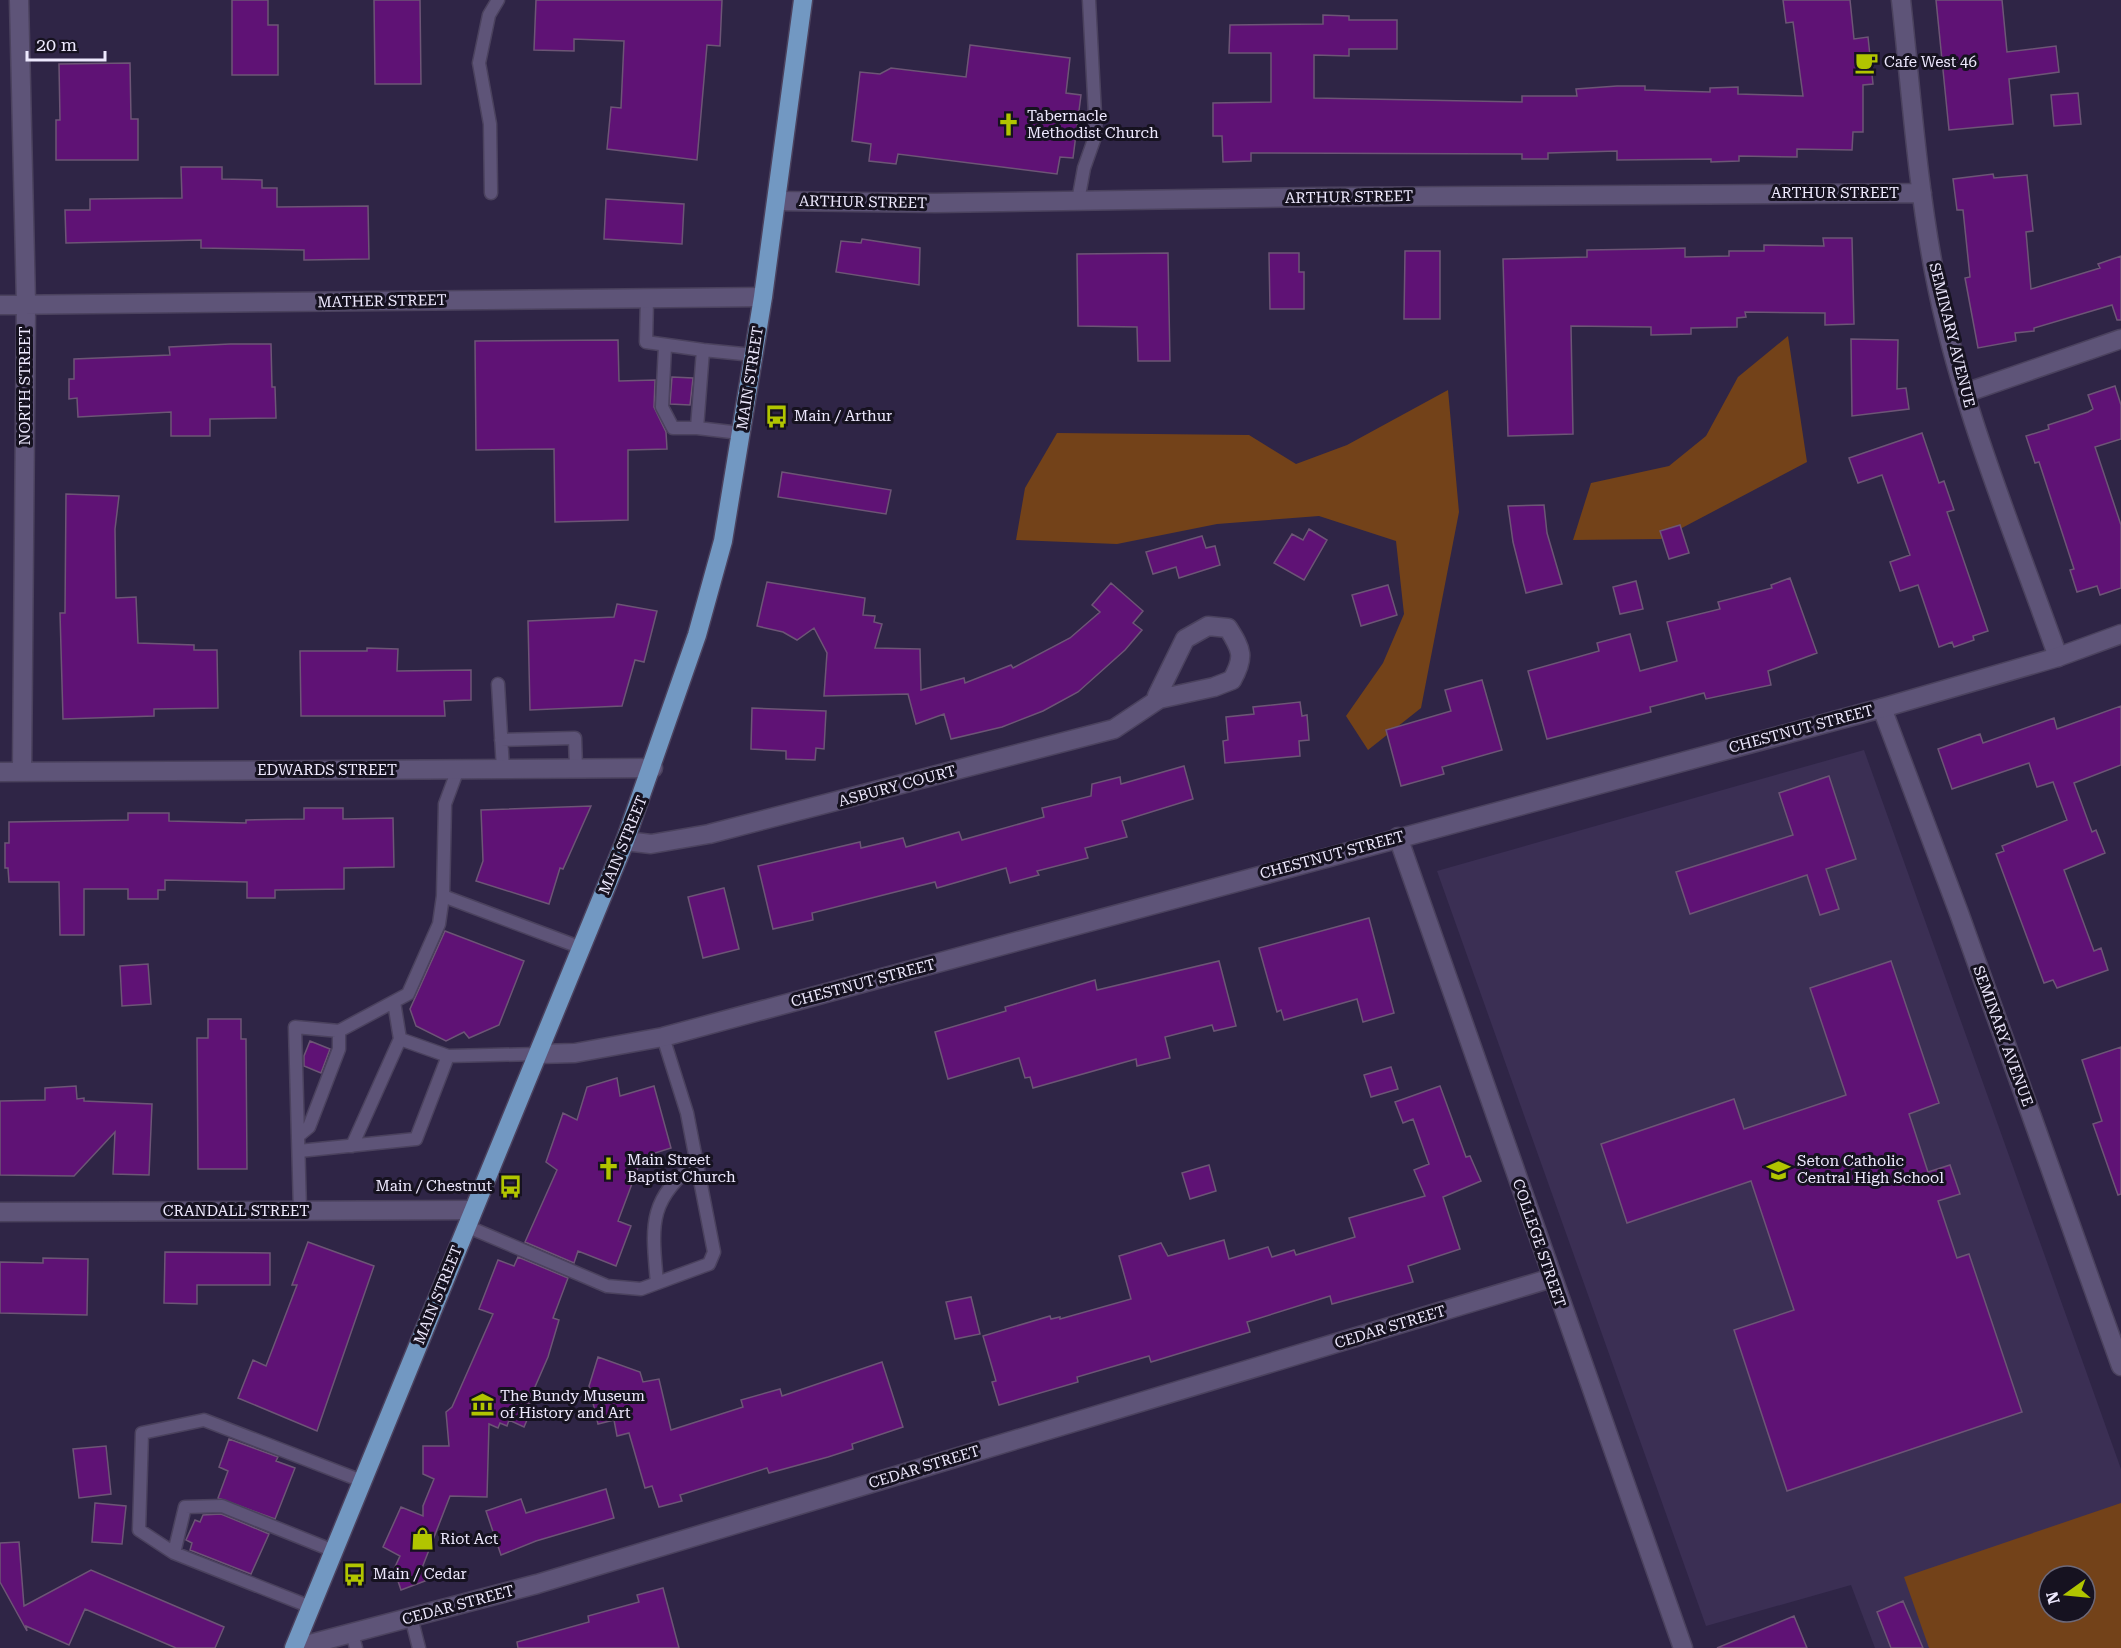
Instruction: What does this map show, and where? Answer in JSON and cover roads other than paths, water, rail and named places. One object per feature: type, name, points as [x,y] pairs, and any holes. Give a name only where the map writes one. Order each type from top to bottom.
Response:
[{"type":"main road","name":"MAIN STREET","points":[[295,1648],[625,841],[653,768],[697,635],[720,551],[741,433],[777,201],[803,0]]},
{"type":"street","name":"NORTH STREET","points":[[18,0],[26,304],[22,772]]},
{"type":"street","name":"SEMINARY AVENUE","points":[[1901,0],[1922,193],[1934,272],[1965,393],[2058,657]]},
{"type":"street","name":"ARTHUR STREET","points":[[777,201],[935,203],[1922,193]]},
{"type":"street","name":"MATHER STREET","points":[[0,305],[763,297]]},
{"type":"street","points":[[1965,393],[2121,339]]},
{"type":"street","points":[[1208,626],[1228,628],[1240,646],[1241,664],[1232,680],[1214,687],[1159,699],[1157,696],[1185,639],[1208,626]]},
{"type":"street","name":"CHESTNUT STREET","points":[[538,1054],[585,1052],[663,1037],[1882,708],[2058,657],[2121,634]]},
{"type":"street","name":"ASBURY COURT","points":[[625,841],[651,844],[709,834],[1114,729],[1159,699]]},
{"type":"street","name":"SEMINARY AVENUE","points":[[1882,708],[1959,913],[2121,1366]]},
{"type":"street","name":"EDWARDS STREET","points":[[0,772],[653,768]]},
{"type":"street","name":"COLLEGE STREET","points":[[1398,837],[1683,1648]]},
{"type":"street","name":"CRANDALL STREET","points":[[0,1212],[300,1211],[470,1218]]},
{"type":"street","name":"CEDAR STREET","points":[[295,1648],[354,1640],[411,1617],[537,1584],[1552,1278]]},
{"type":"lane","points":[[491,193],[490,123],[479,63],[489,15],[498,0]]},
{"type":"lane","points":[[1078,201],[1084,168],[1096,134],[1089,0]]},
{"type":"lane","points":[[647,298],[646,342],[753,355]]},
{"type":"lane","points":[[665,346],[662,407],[673,428],[741,433]]},
{"type":"lane","points":[[697,428],[703,350]]},
{"type":"lane","points":[[498,684],[503,769]]},
{"type":"lane","points":[[501,740],[575,738],[576,768]]},
{"type":"lane","points":[[300,1211],[295,1027],[339,1031],[408,994],[439,924],[443,896],[445,804],[458,769]]},
{"type":"lane","points":[[443,896],[582,948]]},
{"type":"lane","points":[[352,1146],[400,1039],[394,1002]]},
{"type":"lane","points":[[298,1136],[309,1127],[339,1048],[339,1031]]},
{"type":"lane","points":[[470,1218],[607,1286],[641,1289],[709,1264],[714,1252],[697,1162],[687,1113],[663,1037]]},
{"type":"lane","points":[[400,1039],[448,1056],[538,1054]]},
{"type":"lane","points":[[299,1151],[416,1139],[448,1056]]},
{"type":"lane","points":[[657,1283],[653,1235],[656,1213],[676,1178],[697,1162]]},
{"type":"lane","points":[[311,1607],[174,1553],[139,1530],[142,1433],[204,1420],[362,1481]]},
{"type":"lane","points":[[174,1553],[186,1507],[222,1506],[334,1551]]},
{"type":"lane","points":[[411,1617],[419,1648]]},
{"type":"place","name":"Cafe West 46","points":[[1866,62]]},
{"type":"place","name":"Tabernacle Methodist Church","points":[[1009,125]]},
{"type":"place","name":"Main / Arthur","points":[[776,416]]},
{"type":"place","name":"Main Street Baptist Church","points":[[609,1169]]},
{"type":"place","name":"Seton Catholic Central High School","points":[[1779,1170]]},
{"type":"place","name":"Main / Chestnut","points":[[510,1186]]},
{"type":"place","name":"The Bundy Museum of History and Art","points":[[482,1405]]},
{"type":"place","name":"Riot Act","points":[[422,1539]]},
{"type":"place","name":"Main / Cedar","points":[[355,1574]]}]
